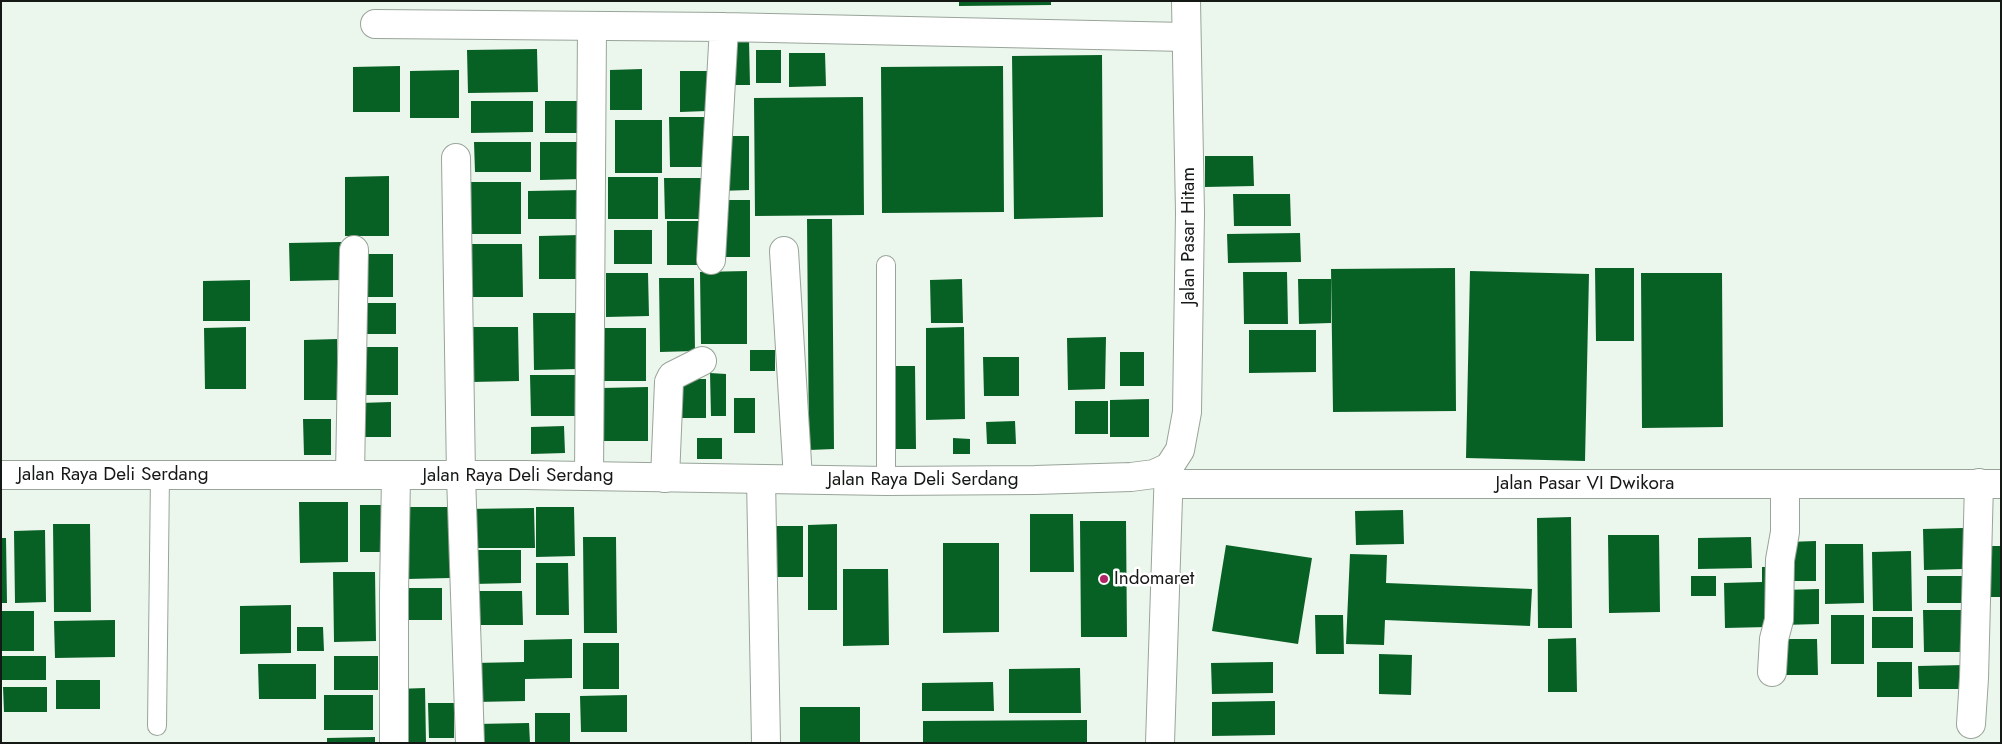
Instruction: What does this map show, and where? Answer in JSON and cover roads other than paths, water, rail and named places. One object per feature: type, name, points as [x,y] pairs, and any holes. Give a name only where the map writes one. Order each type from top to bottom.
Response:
[{"type":"street","name":"Jalan Pasar Hitam","points":[[1160,743],[1169,476],[1180,450],[1187,412],[1190,213],[1186,1]]},
{"type":"street","points":[[375,24],[724,27],[1186,37]]},
{"type":"street","points":[[589,476],[592,26]]},
{"type":"street","points":[[711,260],[724,27]]},
{"type":"street","points":[[456,158],[461,476],[470,743]]},
{"type":"street","points":[[350,475],[354,250]]},
{"type":"street","points":[[784,251],[798,479]]},
{"type":"street","points":[[665,478],[669,382],[672,376],[702,361]]},
{"type":"street","name":"Jalan Raya Deli Serdang","points":[[1,475],[589,476],[886,481],[1035,480],[1131,477],[1154,474],[1169,476]]},
{"type":"street","points":[[394,743],[396,476]]},
{"type":"street","name":"Jalan Pasar VI Dwikora","points":[[1169,476],[1785,485],[1990,484]]},
{"type":"street","points":[[761,479],[766,743]]},
{"type":"street","points":[[1971,724],[1990,484]]},
{"type":"street","points":[[1772,672],[1774,639],[1779,620],[1780,560],[1786,532],[1785,485]]},
{"type":"lane","points":[[886,265],[886,481]]},
{"type":"lane","points":[[157,726],[160,474]]},
{"type":"place","name":"Indomaret","points":[[1104,579]]}]
